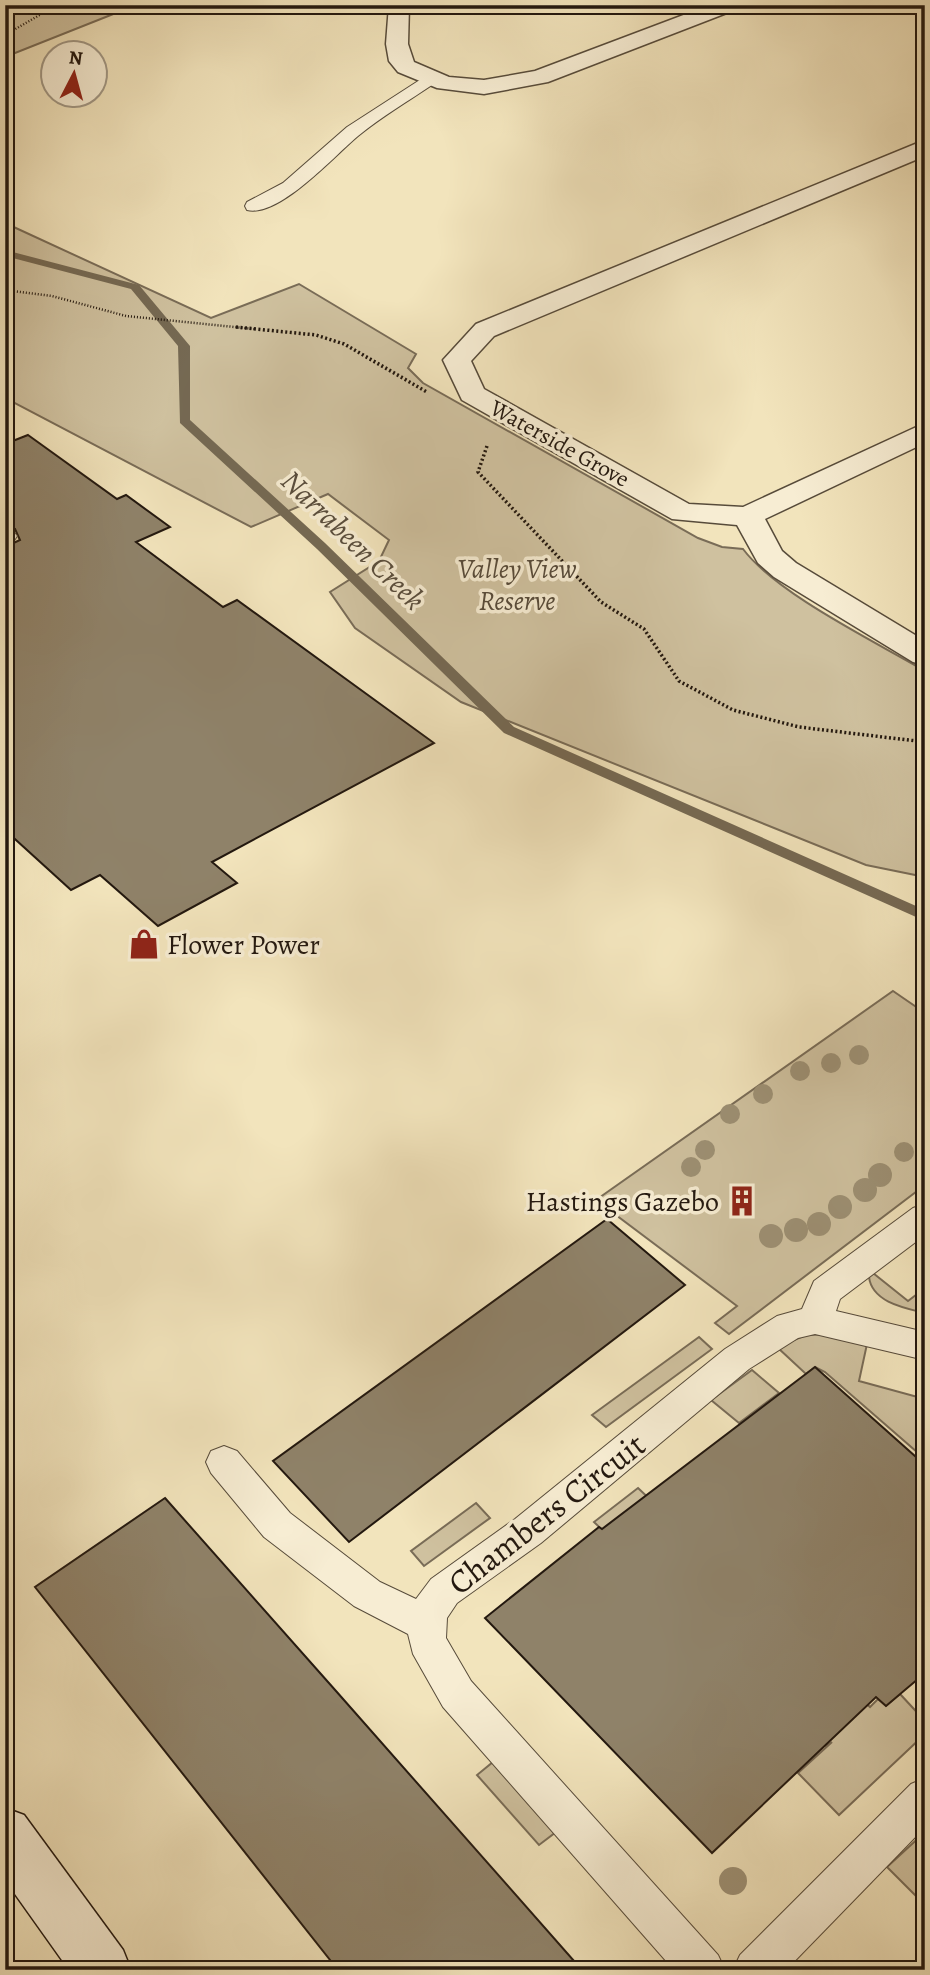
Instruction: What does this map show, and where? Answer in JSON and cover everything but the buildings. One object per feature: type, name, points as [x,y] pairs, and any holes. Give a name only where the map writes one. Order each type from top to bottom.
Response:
[{"type":"street","points":[[399,5],[397,44],[400,61],[429,79],[465,86],[519,83],[730,5]]},
{"type":"street","name":"Waterside Grove","points":[[925,146],[485,330],[457,360],[472,394],[682,513],[748,516],[925,432]]},
{"type":"street","points":[[748,516],[769,556],[785,570],[925,654]]},
{"type":"street","points":[[5,1833],[103,1970]]},
{"type":"lane","points":[[254,206],[290,187],[353,131],[429,79]]},
{"type":"lane","points":[[925,1217],[826,1291],[814,1320],[925,1346]]},
{"type":"lane","name":"Chambers Circuit","points":[[427,1624],[428,1614],[444,1591],[528,1531],[737,1359],[789,1326],[814,1320]]},
{"type":"lane","points":[[224,1462],[277,1525],[367,1594],[427,1624],[427,1641],[457,1694],[703,1970]]},
{"type":"lane","points":[[755,1970],[925,1798]]},
{"type":"path","points":[[5,35],[57,5]]},
{"type":"path","points":[[5,290],[52,296],[127,316],[280,329],[335,341],[435,396]]},
{"type":"path","points":[[489,439],[478,472],[601,601],[644,629],[679,681],[733,710],[799,727],[925,742]]},
{"type":"green space","points":[[5,5],[136,5],[53,38],[38,38],[38,44],[5,57]]},
{"type":"green space","name":"Valley View Reserve","points":[[5,223],[211,318],[299,284],[416,354],[408,368],[423,383],[698,538],[722,547],[743,549],[758,566],[802,599],[925,671],[925,877],[866,865],[461,702],[355,628],[330,592],[379,561],[389,540],[328,494],[251,527],[5,398]]},
{"type":"green space","points":[[893,991],[925,1013],[925,1185],[729,1334],[715,1323],[737,1306],[596,1200]]},
{"type":"green space","points":[[873,1273],[908,1301],[925,1288],[925,1313],[882,1298],[871,1286],[869,1277]]},
{"type":"green space","points":[[830,1334],[867,1344],[859,1381],[925,1399],[925,1459],[825,1372],[815,1367],[806,1374],[777,1347],[806,1335]]},
{"type":"green space","points":[[699,1337],[712,1349],[606,1427],[592,1415]]},
{"type":"green space","points":[[752,1370],[779,1393],[739,1423],[711,1400]]},
{"type":"green space","points":[[638,1488],[870,1707],[878,1699],[886,1706],[900,1694],[925,1721],[925,1734],[839,1815],[798,1773],[832,1742],[826,1746],[594,1522]]},
{"type":"green space","points":[[476,1503],[490,1518],[424,1566],[411,1551]]},
{"type":"green space","points":[[493,1762],[556,1832],[539,1845],[477,1775]]},
{"type":"green space","points":[[925,1832],[925,1905],[887,1867]]},
{"type":"waterway","name":"Narrabeen Creek","points":[[5,253],[135,287],[184,346],[184,421],[321,546],[509,730],[925,916]]},
{"type":"place","name":"Flower Power","points":[[144,944]]},
{"type":"place","name":"Hastings Gazebo","points":[[742,1201]]}]
